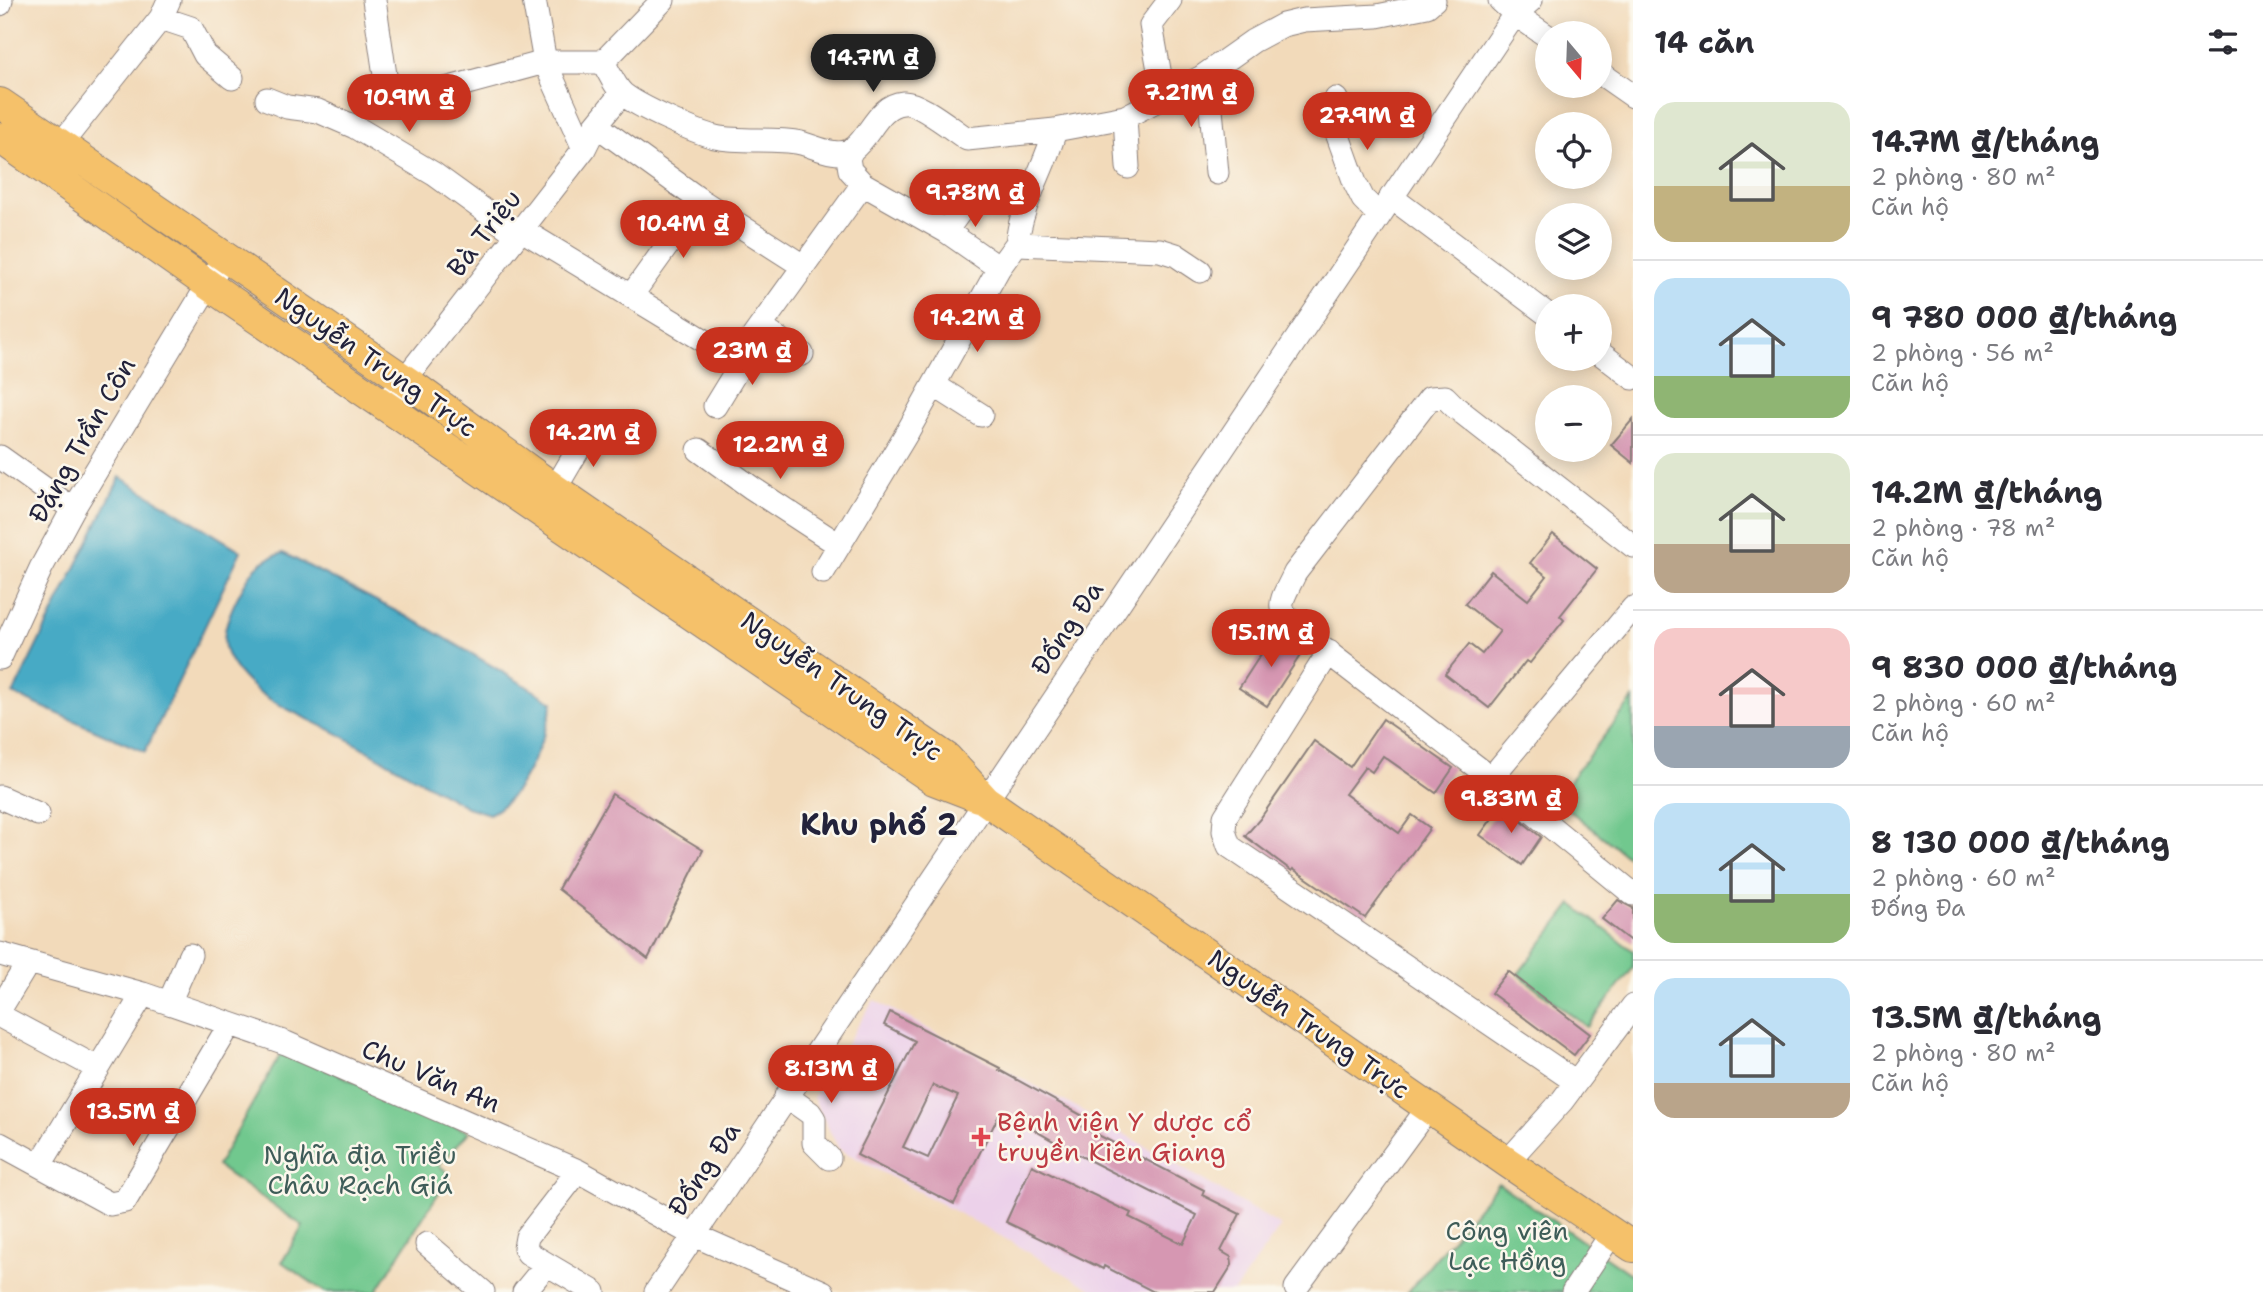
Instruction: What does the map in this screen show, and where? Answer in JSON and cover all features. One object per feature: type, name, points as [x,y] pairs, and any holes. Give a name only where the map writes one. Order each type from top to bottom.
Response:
[{"type":"main road","name":"Nguyễn Trung Trực","points":[[0,103],[947,758],[985,800],[1622,1240]]},
{"type":"main road","name":"Nguyễn Trung Trực","points":[[0,138],[209,285],[933,780],[985,800]]},
{"type":"street","points":[[61,144],[165,9],[189,0]]},
{"type":"street","points":[[374,0],[386,82],[391,91],[400,96],[438,91],[545,62],[603,62],[663,0]]},
{"type":"street","points":[[534,0],[545,62],[584,149]]},
{"type":"street","points":[[1164,98],[1151,25],[1170,0]]},
{"type":"street","points":[[999,268],[946,231],[863,184],[850,170],[848,158],[852,150],[878,118],[895,104],[910,103],[967,139],[1055,131],[1125,117],[1202,77],[1253,41],[1283,25],[1304,20],[1377,16],[1427,6],[1434,0]]},
{"type":"street","points":[[1515,5],[1535,24]]},
{"type":"street","name":"Đống Đa","points":[[656,1292],[1385,206],[1515,5]]},
{"type":"street","points":[[165,9],[191,28],[205,55],[232,78]]},
{"type":"street","points":[[603,62],[622,93],[674,121],[716,137],[800,143],[836,153],[852,150]]},
{"type":"street","points":[[1202,77],[1210,99],[1217,173]]},
{"type":"street","points":[[1612,81],[1633,96]]},
{"type":"street","name":"Bà Triệu","points":[[386,405],[584,149],[596,125],[622,93]]},
{"type":"street","points":[[267,99],[287,107],[318,111],[355,127],[434,174],[520,233],[723,352],[740,350]]},
{"type":"street","points":[[1336,99],[1337,133],[1363,199],[1385,206],[1535,306]]},
{"type":"street","points":[[1125,117],[1128,167]]},
{"type":"street","points":[[596,125],[700,200],[803,266]]},
{"type":"street","points":[[823,572],[934,385],[999,268],[1017,245],[1018,230],[1055,131]]},
{"type":"street","points":[[715,406],[737,370],[740,350],[760,327],[863,184]]},
{"type":"street","points":[[631,296],[700,200]]},
{"type":"street","points":[[946,231],[967,202]]},
{"type":"street","points":[[1017,245],[1160,250],[1176,255],[1200,271]]},
{"type":"street","name":"Đặng Trần Côn","points":[[0,658],[41,568],[73,509],[225,257]]},
{"type":"street","points":[[760,327],[802,354]]},
{"type":"street","points":[[1612,362],[1633,378]]},
{"type":"street","points":[[934,385],[981,415]]},
{"type":"street","points":[[1633,546],[1445,397],[1430,398],[1295,573],[1282,602],[1283,614],[1300,631],[1491,778],[1633,894]]},
{"type":"street","points":[[555,489],[593,426]]},
{"type":"street","points":[[699,450],[839,545]]},
{"type":"street","points":[[0,457],[73,509]]},
{"type":"street","points":[[1491,778],[1633,608]]},
{"type":"street","points":[[1329,652],[1225,817],[1224,831],[1229,846],[1576,1082]]},
{"type":"street","points":[[0,797],[38,814]]},
{"type":"street","name":"Chu Văn An","points":[[0,954],[143,994],[298,1048],[578,1171],[694,1235],[823,1292]]},
{"type":"street","points":[[169,1003],[190,955]]},
{"type":"street","points":[[0,1009],[28,963]]},
{"type":"street","points":[[40,1165],[143,994]]},
{"type":"street","points":[[1507,1162],[1576,1082],[1633,1006]]},
{"type":"street","points":[[0,1016],[97,1068]]},
{"type":"street","points":[[0,1144],[110,1204],[125,1201],[230,1024]]},
{"type":"street","points":[[786,1096],[810,1113],[816,1125],[814,1143],[829,1158]]},
{"type":"street","points":[[1296,1288],[1428,1108]]},
{"type":"street","points":[[578,1171],[527,1237],[525,1248],[594,1292]]},
{"type":"street","points":[[1573,1292],[1622,1240]]},
{"type":"street","points":[[427,1244],[483,1292]]},
{"type":"street","points":[[524,1292],[547,1264]]},
{"type":"shaded area","name":"Bệnh viện Y dược cổ truyền Kiên Giang","points":[[874,1000],[1109,1125],[1281,1226],[1234,1292],[1096,1292],[999,1235],[839,1149],[813,1098]]},
{"type":"green space","points":[[1633,699],[1633,861],[1555,799]]},
{"type":"green space","points":[[1572,904],[1633,951],[1633,968],[1587,1027],[1518,974]]},
{"type":"green space","name":"Nghĩa địa Triều Châu Rạch Giá","points":[[283,1050],[469,1132],[439,1165],[450,1175],[376,1292],[325,1292],[282,1262],[303,1226],[217,1166]]},
{"type":"green space","name":"Công viên Lạc Hồng","points":[[1498,1183],[1633,1276],[1633,1292],[1408,1292]]},
{"type":"water","points":[[120,477],[241,551],[145,752],[13,694]]},
{"type":"water","points":[[283,553],[423,625],[553,702],[531,766],[512,795],[501,806],[489,814],[467,807],[340,735],[278,704],[249,684],[225,649],[226,628],[236,600],[254,570],[266,560]]},
{"type":"building","points":[[1633,419],[1633,463],[1612,444]]},
{"type":"building","points":[[1553,534],[1597,569],[1560,616],[1564,620],[1530,663],[1526,661],[1489,708],[1445,674],[1469,644],[1482,654],[1500,631],[1465,604],[1491,571],[1528,600],[1547,576],[1530,563]]},
{"type":"building","points":[[1276,631],[1303,651],[1267,706],[1239,688]]},
{"type":"building","points":[[1383,719],[1453,768],[1436,793],[1383,756],[1372,772],[1365,767],[1345,794],[1399,833],[1412,815],[1430,828],[1365,918],[1293,869],[1292,871],[1245,836],[1260,819],[1314,741],[1350,767]]},
{"type":"building","points":[[612,794],[703,850],[648,959],[558,889]]},
{"type":"building","points":[[1502,805],[1541,837],[1522,865],[1480,835]]},
{"type":"building","points":[[1618,900],[1633,908],[1633,943],[1602,919]]},
{"type":"building","points":[[1508,971],[1590,1034],[1574,1055],[1491,993]]},
{"type":"building","points":[[890,1012],[1000,1068],[999,1070],[1083,1116],[1079,1125],[1204,1190],[1202,1195],[1240,1214],[1221,1251],[1231,1257],[1232,1265],[1215,1292],[1154,1292],[1104,1266],[1103,1269],[1006,1222],[1032,1165],[1131,1213],[1129,1217],[1183,1244],[1197,1215],[1071,1151],[1001,1111],[954,1204],[857,1155],[915,1041],[884,1025]],"holes":[[[933,1085],[958,1096],[928,1158],[903,1147]]]},
{"type":"place","name":"Bệnh viện Y dược cổ truyền Kiên Giang","points":[[981,1137]]},
{"type":"district","name":"Khu phố 2","points":[[879,825]]}]
